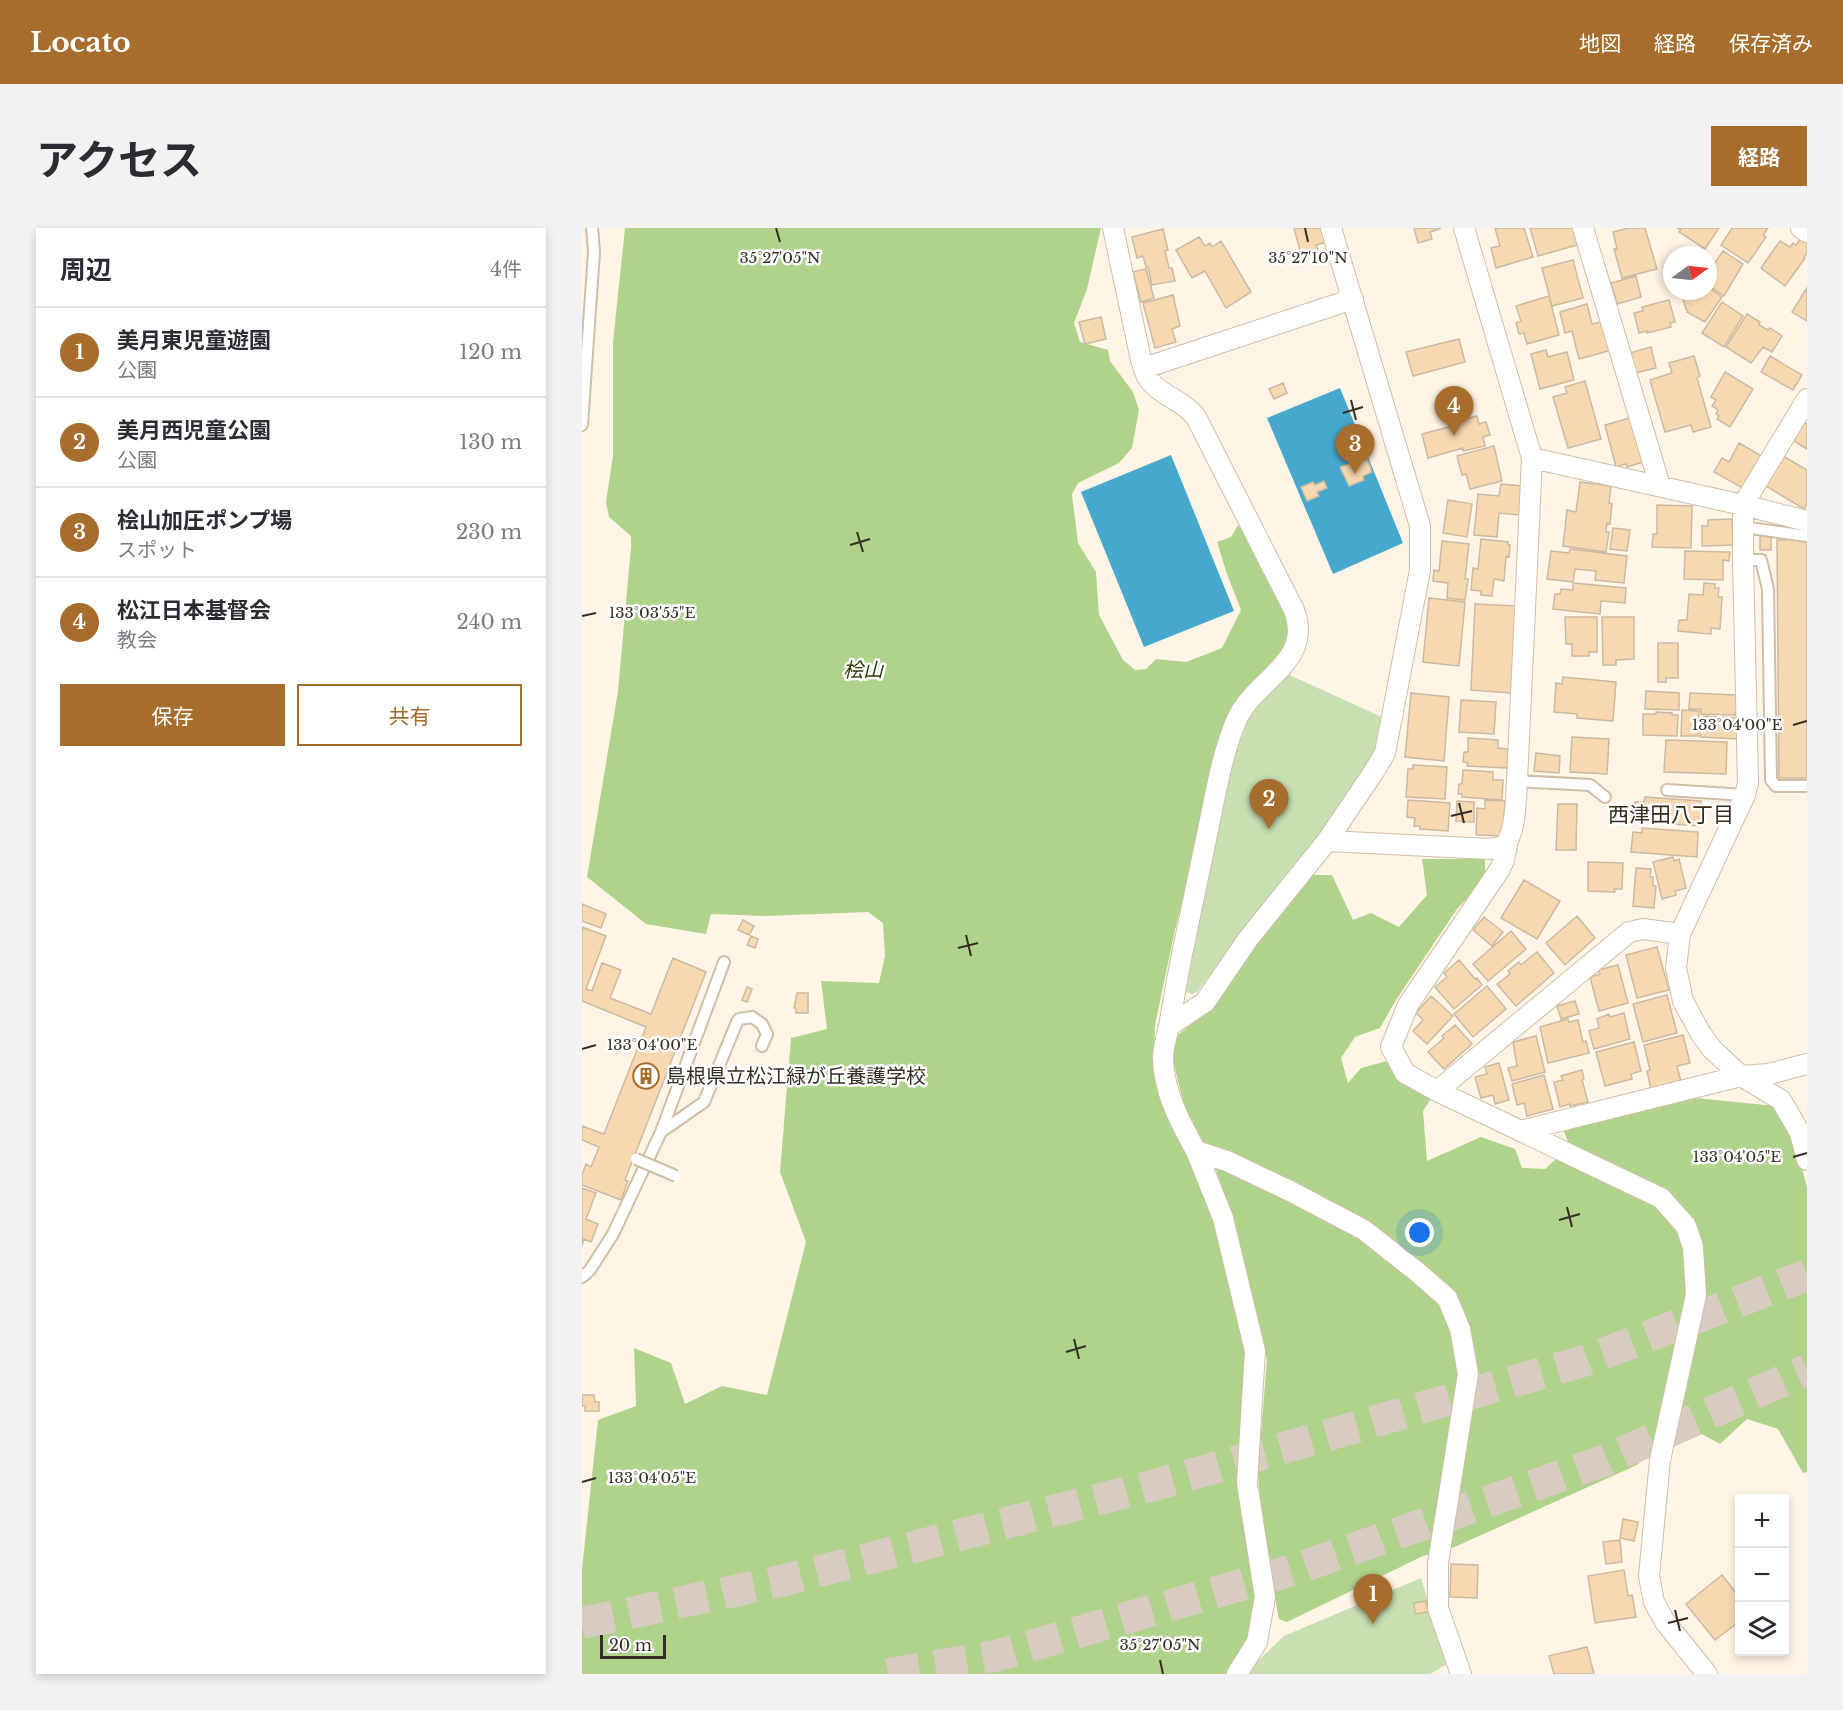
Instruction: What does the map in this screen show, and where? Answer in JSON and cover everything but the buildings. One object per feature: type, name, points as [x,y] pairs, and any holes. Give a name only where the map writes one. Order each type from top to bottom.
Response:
[{"type":"street","points":[[1113,228],[1144,368],[1151,383],[1191,410],[1200,425],[1294,610],[1299,629],[1299,639],[1292,652],[1244,706],[1222,765],[1163,1056],[1167,1084],[1175,1112],[1196,1151],[1223,1218],[1255,1351],[1247,1483],[1265,1597],[1257,1642],[1237,1674]]},
{"type":"street","points":[[1169,1026],[1205,1002],[1248,939],[1327,842],[1385,753],[1420,570],[1420,526],[1331,228]]},
{"type":"street","points":[[1464,228],[1532,458],[1517,781],[1512,829],[1500,869],[1408,1005],[1391,1047],[1405,1073],[1437,1091],[1661,1198],[1686,1226],[1693,1247],[1696,1295],[1660,1460],[1649,1576],[1654,1602],[1665,1622],[1707,1674]]},
{"type":"street","points":[[1583,228],[1660,486]]},
{"type":"street","points":[[1801,228],[1807,232]]},
{"type":"street","points":[[1144,368],[1353,299]]},
{"type":"street","points":[[1807,399],[1743,505],[1748,783],[1745,795],[1680,934],[1676,968],[1683,1001],[1701,1034],[1712,1049],[1742,1076],[1781,1100],[1800,1133],[1807,1160]]},
{"type":"street","points":[[1532,458],[1807,521]]},
{"type":"street","points":[[1327,842],[1490,849],[1497,848],[1508,840]]},
{"type":"street","points":[[1437,1091],[1629,933],[1643,929],[1680,934]]},
{"type":"street","points":[[1520,1131],[1742,1076],[1769,1074],[1807,1064]]},
{"type":"street","points":[[1196,1151],[1227,1161],[1364,1230],[1447,1298],[1460,1329],[1468,1374],[1438,1563],[1438,1608],[1461,1674]]},
{"type":"lane","points":[[582,425],[594,252],[592,228]]},
{"type":"lane","points":[[1743,527],[1807,536]]},
{"type":"lane","points":[[1743,560],[1761,560],[1768,589],[1771,780],[1776,786],[1807,786]]},
{"type":"lane","points":[[1517,781],[1590,785],[1605,797]]},
{"type":"lane","points":[[1667,790],[1745,795]]},
{"type":"lane","points":[[582,1277],[590,1270],[613,1234],[661,1132],[724,962]]},
{"type":"lane","points":[[661,1132],[704,1102],[739,1019],[752,1017],[762,1023],[767,1034],[762,1046]]},
{"type":"lane","points":[[636,1160],[676,1176]]},
{"type":"green space","name":"桧山","points":[[625,228],[1101,228],[1087,289],[1074,323],[1080,342],[1108,350],[1110,361],[1133,392],[1139,410],[1132,448],[1119,463],[1078,483],[1072,494],[1078,543],[1096,572],[1099,615],[1123,660],[1135,670],[1146,669],[1156,659],[1186,662],[1222,648],[1241,610],[1217,542],[1231,537],[1238,525],[1250,536],[1293,626],[1290,640],[1218,759],[1175,930],[1155,1025],[1154,1059],[1171,1128],[1180,1137],[1206,1194],[1250,1352],[1263,1598],[1255,1642],[1235,1674],[582,1674],[582,1569],[598,1420],[636,1406],[634,1348],[671,1363],[685,1404],[722,1386],[767,1395],[806,1242],[780,1172],[791,1038],[827,1029],[821,981],[879,983],[885,956],[883,923],[868,912],[766,916],[711,914],[706,934],[646,924],[587,877],[618,691],[631,547],[631,536],[609,517],[606,502],[613,456],[613,342]]},
{"type":"green space","points":[[1285,673],[1384,718],[1373,756],[1334,816],[1197,992],[1192,994],[1187,992],[1185,986],[1223,790],[1245,723]]},
{"type":"green space","points":[[1422,859],[1485,859],[1485,879],[1457,909],[1380,1028],[1355,1037],[1341,1058],[1348,1083],[1361,1068],[1387,1061],[1394,1075],[1432,1097],[1423,1111],[1427,1161],[1481,1137],[1515,1149],[1522,1168],[1545,1169],[1570,1146],[1562,1127],[1695,1098],[1776,1106],[1792,1132],[1807,1187],[1807,1472],[1803,1473],[1778,1429],[1747,1419],[1720,1444],[1674,1419],[1662,1417],[1651,1451],[1637,1465],[1448,1550],[1423,1556],[1287,1622],[1279,1619],[1262,1533],[1258,1470],[1267,1360],[1237,1237],[1214,1163],[1188,1121],[1172,1057],[1178,1035],[1212,1007],[1251,949],[1310,875],[1332,875],[1353,920],[1371,913],[1399,927],[1427,895]]},
{"type":"green space","points":[[1421,1578],[1447,1664],[1430,1674],[1248,1674],[1284,1636]]},
{"type":"water","points":[[1340,388],[1403,543],[1333,574],[1267,418]]},
{"type":"water","points":[[1171,455],[1234,611],[1144,647],[1081,492]]},
{"type":"tunnel","points":[[582,1623],[777,1582],[1162,1483],[1587,1360],[1807,1275]]},
{"type":"tunnel","points":[[888,1674],[995,1656],[1296,1569],[1603,1461],[1807,1370]]},
{"type":"place","name":"松江日本基督会","points":[[1454,436]]},
{"type":"place","name":"桧山加圧ポンプ場","points":[[1355,474]]},
{"type":"place","name":"美月西児童公園","points":[[1269,829]]},
{"type":"place","name":"島根県立松江緑が丘養護学校","points":[[646,1076]]},
{"type":"place","name":"美月東児童遊園","points":[[1373,1624]]},
{"type":"district","name":"西津田八丁目","points":[[1671,815]]}]
